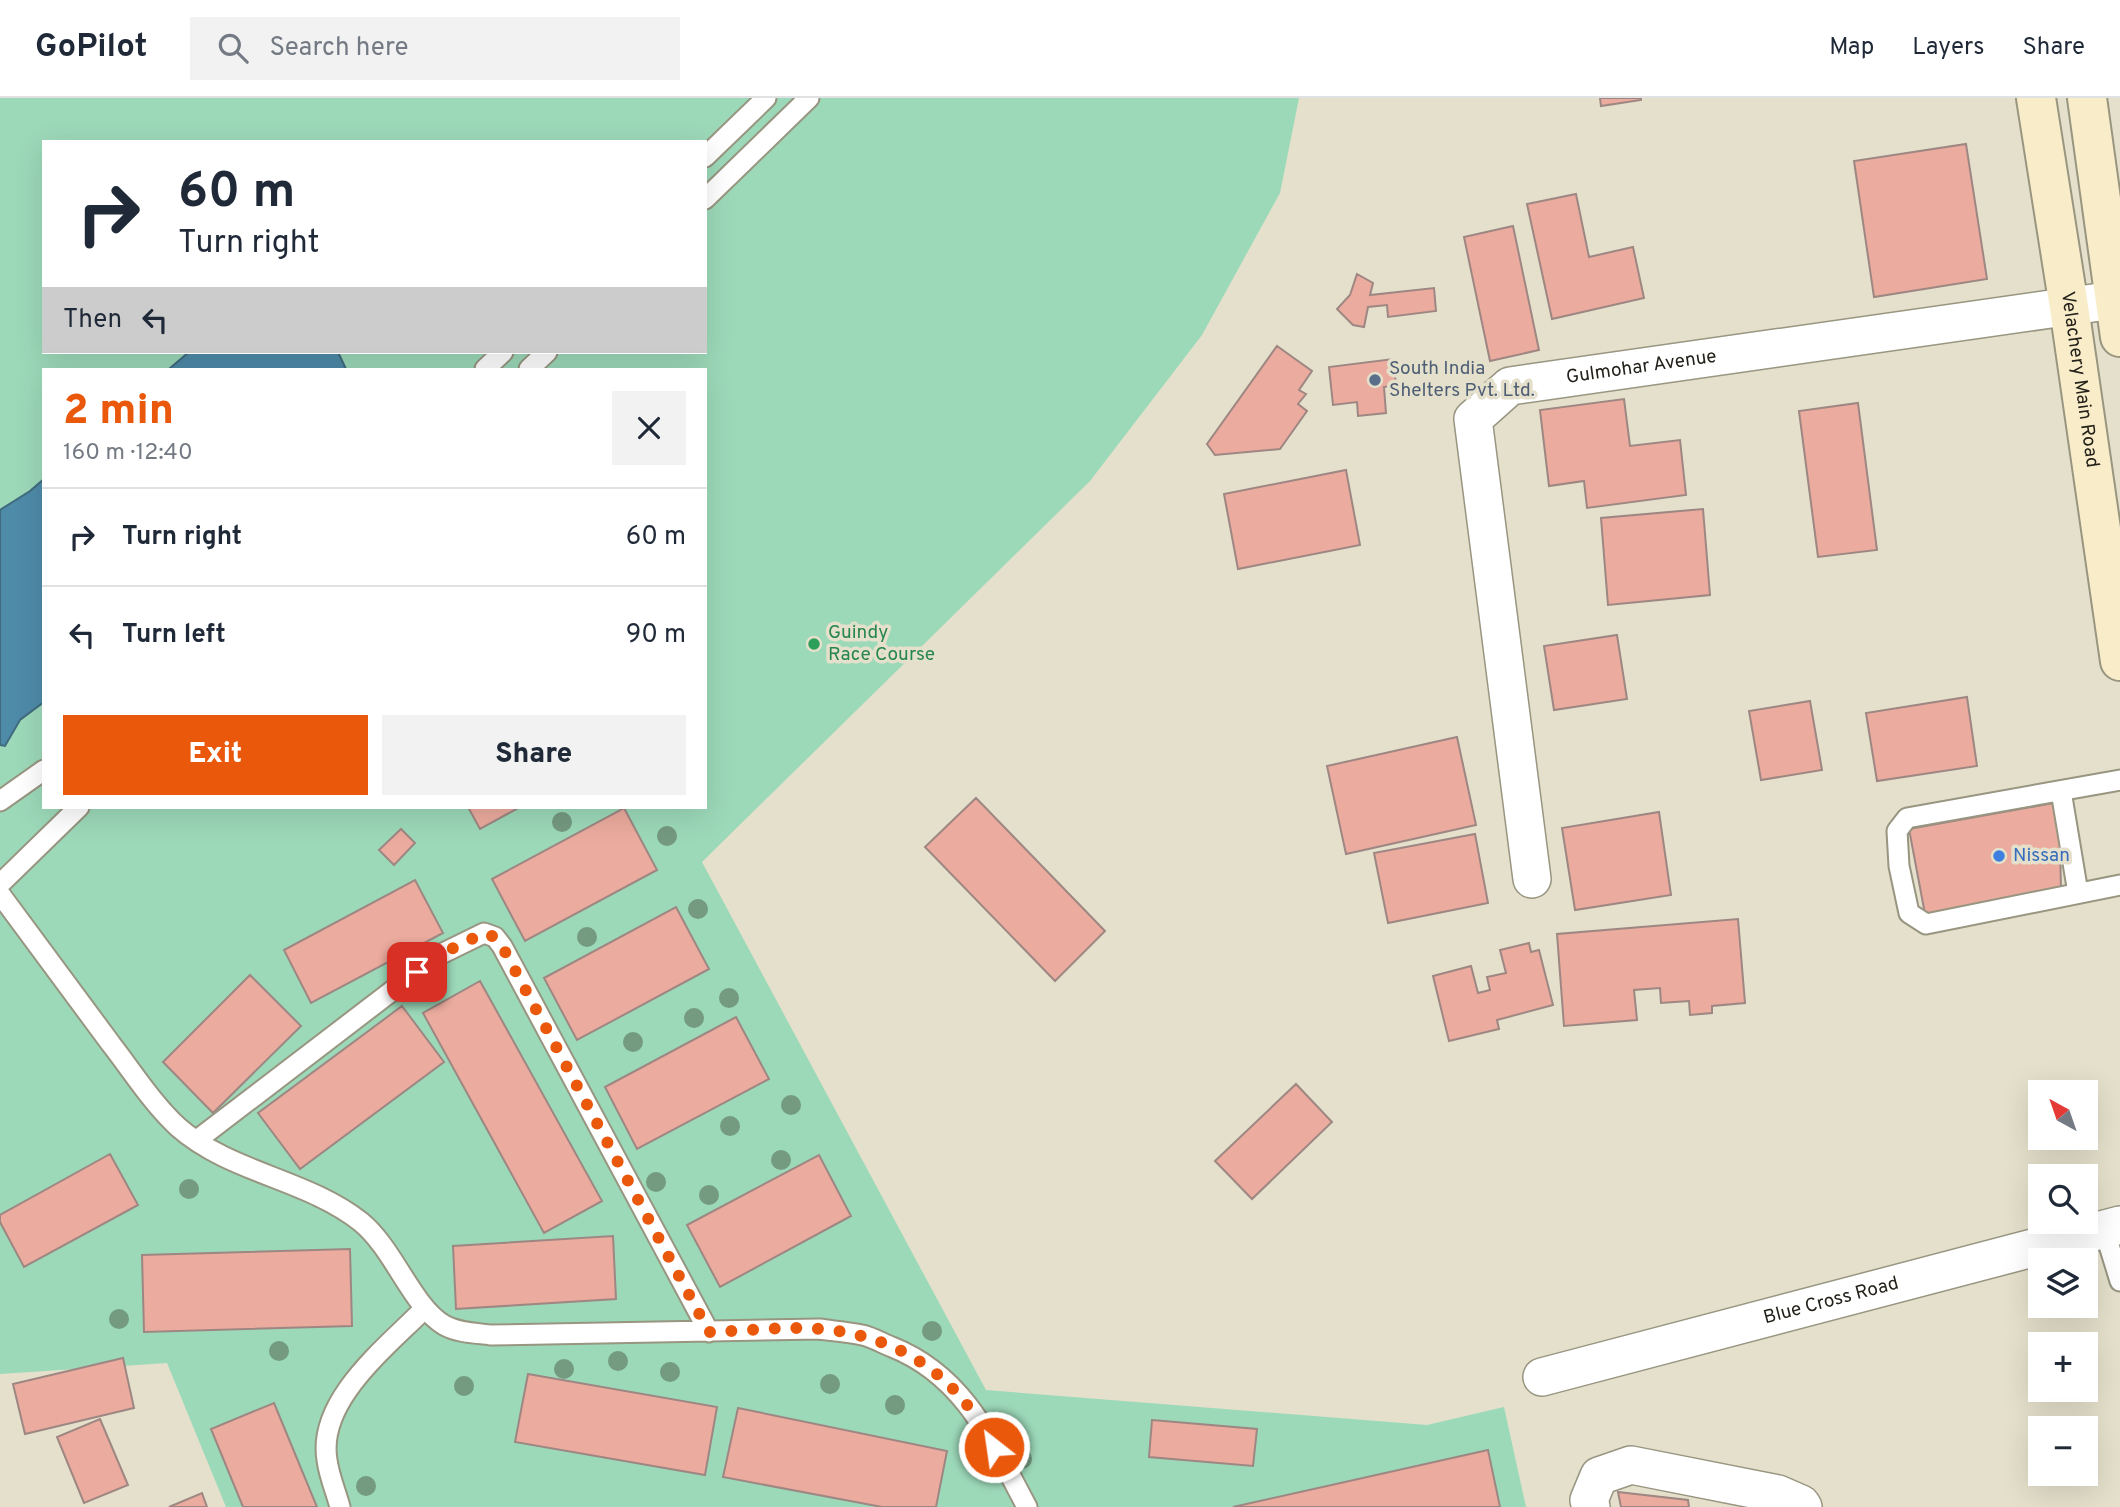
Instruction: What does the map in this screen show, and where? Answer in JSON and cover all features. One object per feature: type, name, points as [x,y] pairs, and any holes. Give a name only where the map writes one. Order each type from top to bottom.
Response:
[{"type":"main road","name":"Velachery Main Road","points":[[2036,98],[2120,661]]},
{"type":"main road","points":[[2087,98],[2120,337]]},
{"type":"street","name":"Gulmohar Avenue","points":[[1532,879],[1473,419],[1510,386],[2114,300]]},
{"type":"street","name":"Blue Cross Road","points":[[1542,1377],[2112,1227]]},
{"type":"street","points":[[1591,1507],[1589,1500],[1599,1476],[1631,1465],[1777,1494],[1803,1507]]},
{"type":"lane","points":[[707,155],[766,98]]},
{"type":"lane","points":[[707,197],[809,98]]},
{"type":"lane","points":[[486,368],[501,354]]},
{"type":"lane","points":[[530,368],[545,354]]},
{"type":"lane","points":[[0,801],[42,771]]},
{"type":"lane","points":[[2120,780],[1908,818],[1897,831],[1899,866],[1909,913],[1926,924],[2120,885]]},
{"type":"lane","points":[[2061,791],[2078,893]]},
{"type":"lane","points":[[0,884],[77,809]]},
{"type":"lane","points":[[0,894],[158,1105],[178,1127],[241,1163],[337,1204],[364,1224],[390,1254],[425,1308],[444,1325],[461,1331],[491,1335],[819,1329],[864,1335],[907,1352],[939,1374],[968,1404],[984,1427],[1027,1507]]},
{"type":"lane","points":[[197,1140],[439,955],[484,933],[495,937],[709,1332]]},
{"type":"lane","points":[[2112,1227],[2120,1281]]},
{"type":"lane","points":[[340,1507],[326,1460],[328,1425],[344,1391],[425,1308]]},
{"type":"green space","name":"Guindy Race Course","points":[[0,98],[1299,98],[1280,193],[1202,335],[1090,481],[702,862],[986,1390],[1427,1425],[1504,1407],[1526,1507],[226,1507],[167,1363],[0,1374]]},
{"type":"water","points":[[187,354],[339,354],[346,368],[170,368]]},
{"type":"water","points":[[42,481],[42,704],[20,720],[5,746],[0,745],[0,510]]},
{"type":"building","points":[[1600,98],[1641,98],[1641,100],[1601,106]]},
{"type":"building","points":[[1966,144],[1987,279],[1874,297],[1854,161]]},
{"type":"building","points":[[1576,194],[1589,257],[1633,247],[1644,298],[1552,319],[1527,204]]},
{"type":"building","points":[[1513,226],[1539,350],[1490,361],[1464,237]]},
{"type":"building","points":[[1357,274],[1373,283],[1370,295],[1434,288],[1436,311],[1388,317],[1387,305],[1368,307],[1364,327],[1353,325],[1337,309],[1350,295]]},
{"type":"building","points":[[1277,346],[1312,371],[1299,390],[1306,394],[1298,404],[1307,411],[1280,449],[1215,455],[1207,444]]},
{"type":"building","points":[[1393,359],[1396,385],[1384,387],[1386,413],[1358,416],[1357,402],[1333,405],[1329,367]]},
{"type":"building","points":[[1624,399],[1630,446],[1680,440],[1686,495],[1587,508],[1584,481],[1549,486],[1540,410]]},
{"type":"building","points":[[1858,403],[1877,550],[1818,557],[1799,411]]},
{"type":"building","points":[[1346,470],[1360,545],[1238,569],[1224,494]]},
{"type":"building","points":[[1703,509],[1710,595],[1608,605],[1601,518]]},
{"type":"building","points":[[1617,635],[1627,699],[1554,710],[1544,646]]},
{"type":"building","points":[[1967,697],[1977,766],[1877,781],[1866,713]]},
{"type":"building","points":[[1810,701],[1822,770],[1761,780],[1749,711]]},
{"type":"building","points":[[1457,737],[1476,825],[1346,854],[1327,766]]},
{"type":"building","points":[[976,798],[1105,931],[1055,981],[925,847]]},
{"type":"building","points":[[2059,802],[2061,890],[1925,914],[1909,829]]},
{"type":"building","points":[[469,809],[516,809],[480,829]]},
{"type":"building","points":[[622,809],[657,870],[525,941],[492,879]]},
{"type":"building","points":[[1659,812],[1671,895],[1575,910],[1562,828]]},
{"type":"building","points":[[401,829],[415,843],[394,865],[379,850]]},
{"type":"building","points":[[1475,834],[1488,903],[1388,923],[1374,853]]},
{"type":"building","points":[[415,880],[443,933],[311,1003],[284,950]]},
{"type":"building","points":[[676,907],[709,969],[577,1040],[544,978]]},
{"type":"building","points":[[1738,919],[1745,1003],[1712,1006],[1712,1013],[1690,1015],[1689,1001],[1661,1003],[1660,988],[1634,990],[1637,1020],[1564,1026],[1557,934]]},
{"type":"building","points":[[1529,943],[1531,952],[1539,950],[1553,1005],[1497,1020],[1499,1029],[1449,1041],[1433,976],[1471,966],[1478,993],[1490,990],[1487,977],[1506,973],[1500,950]]},
{"type":"building","points":[[250,975],[301,1026],[213,1113],[163,1062]]},
{"type":"building","points":[[480,981],[602,1201],[544,1233],[423,1013]]},
{"type":"building","points":[[402,1006],[444,1062],[300,1169],[258,1113]]},
{"type":"building","points":[[736,1017],[769,1079],[637,1149],[605,1087]]},
{"type":"building","points":[[1296,1084],[1332,1122],[1252,1199],[1215,1161]]},
{"type":"building","points":[[110,1154],[138,1205],[24,1267],[0,1222],[0,1215]]},
{"type":"building","points":[[819,1155],[851,1216],[720,1287],[687,1225]]},
{"type":"building","points":[[613,1236],[616,1299],[456,1309],[453,1246]]},
{"type":"building","points":[[350,1249],[352,1326],[144,1332],[142,1255]]},
{"type":"building","points":[[123,1358],[134,1408],[25,1434],[13,1384]]},
{"type":"building","points":[[528,1374],[717,1407],[705,1475],[515,1442]]},
{"type":"building","points":[[274,1403],[317,1507],[243,1507],[211,1429]]},
{"type":"building","points":[[738,1408],[947,1451],[936,1507],[882,1507],[723,1477]]},
{"type":"building","points":[[100,1419],[128,1485],[84,1503],[57,1437]]},
{"type":"building","points":[[1152,1420],[1257,1429],[1253,1466],[1149,1457]]},
{"type":"building","points":[[1488,1450],[1500,1507],[1233,1507]]},
{"type":"building","points":[[1618,1492],[1688,1500],[1689,1507],[1621,1507]]},
{"type":"building","points":[[202,1493],[207,1507],[169,1507]]},
{"type":"place","name":"South India Shelters Pvt. Ltd.","points":[[1375,380]]},
{"type":"place","name":"Guindy Race Course","points":[[814,644]]},
{"type":"place","name":"Nissan","points":[[1999,856]]},
{"type":"route","points":[[417,972],[439,955],[468,939],[484,933],[495,937],[709,1332],[819,1329],[864,1335],[907,1352],[939,1374],[968,1404],[994,1447]]}]
